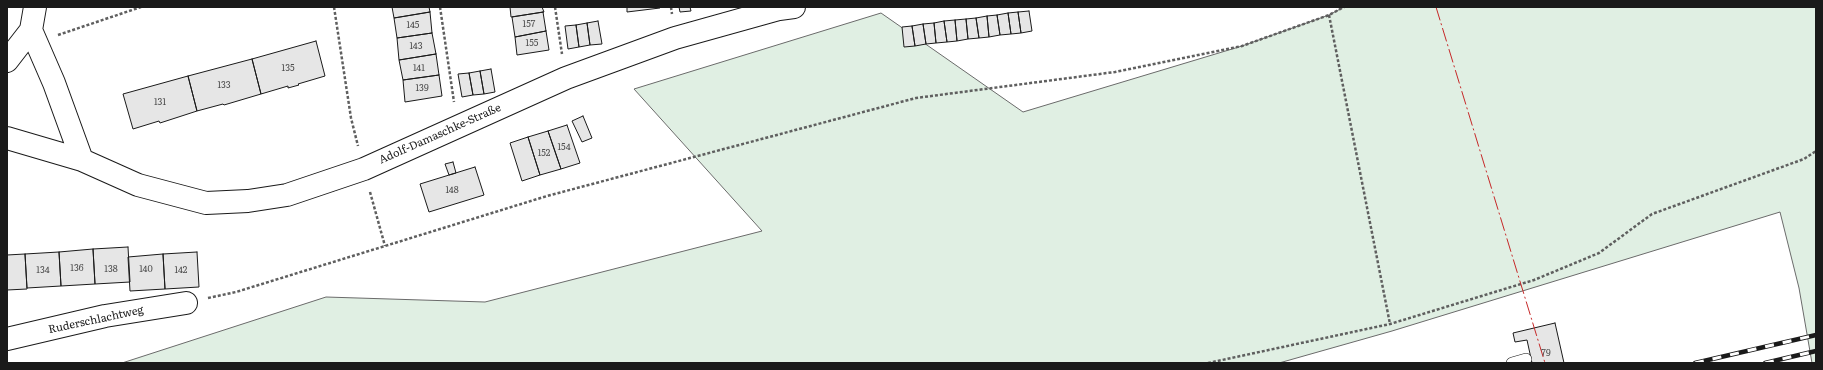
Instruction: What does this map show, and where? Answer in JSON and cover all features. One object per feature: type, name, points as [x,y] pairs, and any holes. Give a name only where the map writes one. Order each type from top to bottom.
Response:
[{"type":"street","points":[[35,7],[34,36],[54,83],[82,160]]},
{"type":"street","name":"Adolf-Damaschke-Straße","points":[[7,138],[82,160],[138,185],[206,202],[248,201],[286,195],[364,169],[566,78],[675,38],[780,9],[794,7]]},
{"type":"street","points":[[7,62],[34,36]]},
{"type":"street","name":"Ruderschlachtweg","points":[[7,339],[105,316],[186,303]]},
{"type":"lane","points":[[1512,363],[1526,359]]},
{"type":"path","points":[[34,36],[141,7]]},
{"type":"path","points":[[334,7],[351,118],[385,246]]},
{"type":"path","points":[[440,7],[457,126]]},
{"type":"path","points":[[555,7],[566,78]]},
{"type":"path","points":[[186,303],[236,292],[547,196],[916,98],[1130,69],[1242,46],[1329,15],[1344,7]]},
{"type":"path","points":[[1329,15],[1390,324]]},
{"type":"path","points":[[1208,363],[1390,324],[1534,280],[1599,253],[1652,214],[1804,159],[1816,151]]},
{"type":"green space","points":[[1344,7],[1816,7],[1816,363],[1812,363],[1799,288],[1780,212],[1392,331],[1279,363],[122,363],[326,297],[485,302],[762,231],[634,89],[881,13],[1023,112],[1242,46],[1329,15]]},
{"type":"building","points":[[392,7],[429,7],[430,12],[394,18]]},
{"type":"building","points":[[510,7],[542,7],[544,12],[511,17]]},
{"type":"building","points":[[627,7],[660,7],[660,8],[627,12]]},
{"type":"building","points":[[679,7],[690,7],[691,11],[680,12]]},
{"type":"building","points":[[1029,11],[1032,31],[1021,33],[1018,12]]},
{"type":"building","points":[[430,12],[432,33],[397,38],[394,18]]},
{"type":"building","points":[[543,12],[546,31],[515,37],[512,17]]},
{"type":"building","points":[[1018,12],[1021,33],[1011,34],[1008,13]]},
{"type":"building","points":[[1008,13],[1011,34],[1000,35],[997,15]]},
{"type":"building","points":[[997,15],[1000,35],[989,37],[987,16]]},
{"type":"building","points":[[987,16],[989,37],[979,38],[976,18]]},
{"type":"building","points":[[976,18],[979,38],[968,39],[966,19]]},
{"type":"building","points":[[966,19],[968,39],[957,41],[955,20]]},
{"type":"building","points":[[955,20],[957,41],[947,42],[944,21]]},
{"type":"building","points":[[598,21],[602,44],[590,45],[587,23]]},
{"type":"building","points":[[944,21],[947,42],[936,43],[934,23]]},
{"type":"building","points":[[587,23],[590,45],[579,47],[576,25]]},
{"type":"building","points":[[934,23],[936,43],[926,44],[923,24]]},
{"type":"building","points":[[923,24],[926,44],[915,46],[912,26]]},
{"type":"building","points":[[576,25],[579,47],[568,49],[565,26]]},
{"type":"building","points":[[912,26],[915,46],[904,47],[902,27]]},
{"type":"building","points":[[546,31],[549,50],[517,55],[515,37]]},
{"type":"building","points":[[432,33],[436,54],[399,60],[397,38]]},
{"type":"building","points":[[316,41],[325,76],[298,84],[299,85],[288,88],[288,86],[261,94],[252,59]]},
{"type":"building","points":[[436,54],[439,75],[403,80],[399,60]]},
{"type":"building","points":[[252,59],[261,94],[197,111],[188,76]]},
{"type":"building","points":[[491,69],[495,92],[484,94],[480,71]]},
{"type":"building","points":[[480,71],[484,94],[473,95],[469,73]]},
{"type":"building","points":[[469,73],[473,95],[462,97],[458,74]]},
{"type":"building","points":[[439,75],[442,96],[405,102],[403,80]]},
{"type":"building","points":[[188,76],[197,111],[160,123],[159,121],[133,129],[123,94]]},
{"type":"building","points":[[583,116],[592,138],[582,142],[572,121]]},
{"type":"building","points":[[567,125],[580,163],[561,169],[548,131]]},
{"type":"building","points":[[548,131],[561,169],[540,175],[528,137]]},
{"type":"building","points":[[528,137],[540,175],[522,181],[510,143]]},
{"type":"building","points":[[453,162],[456,173],[449,175],[445,164]]},
{"type":"building","points":[[475,167],[484,195],[429,212],[420,184]]},
{"type":"building","points":[[128,247],[130,282],[95,284],[93,249]]},
{"type":"building","points":[[93,249],[95,284],[61,286],[59,252]]},
{"type":"building","points":[[59,252],[61,286],[27,288],[25,254]]},
{"type":"building","points":[[197,252],[199,287],[165,289],[163,254]]},
{"type":"building","points":[[25,254],[27,289],[7,290],[7,255]]},
{"type":"building","points":[[163,254],[165,289],[130,291],[128,257]]},
{"type":"building","points":[[1555,323],[1564,363],[1532,363],[1527,340],[1515,342],[1513,333]]},
{"type":"railway","points":[[1695,363],[1816,335]]},
{"type":"railway","points":[[1765,363],[1816,351]]},
{"type":"power","points":[[1436,7],[1545,363]]}]
